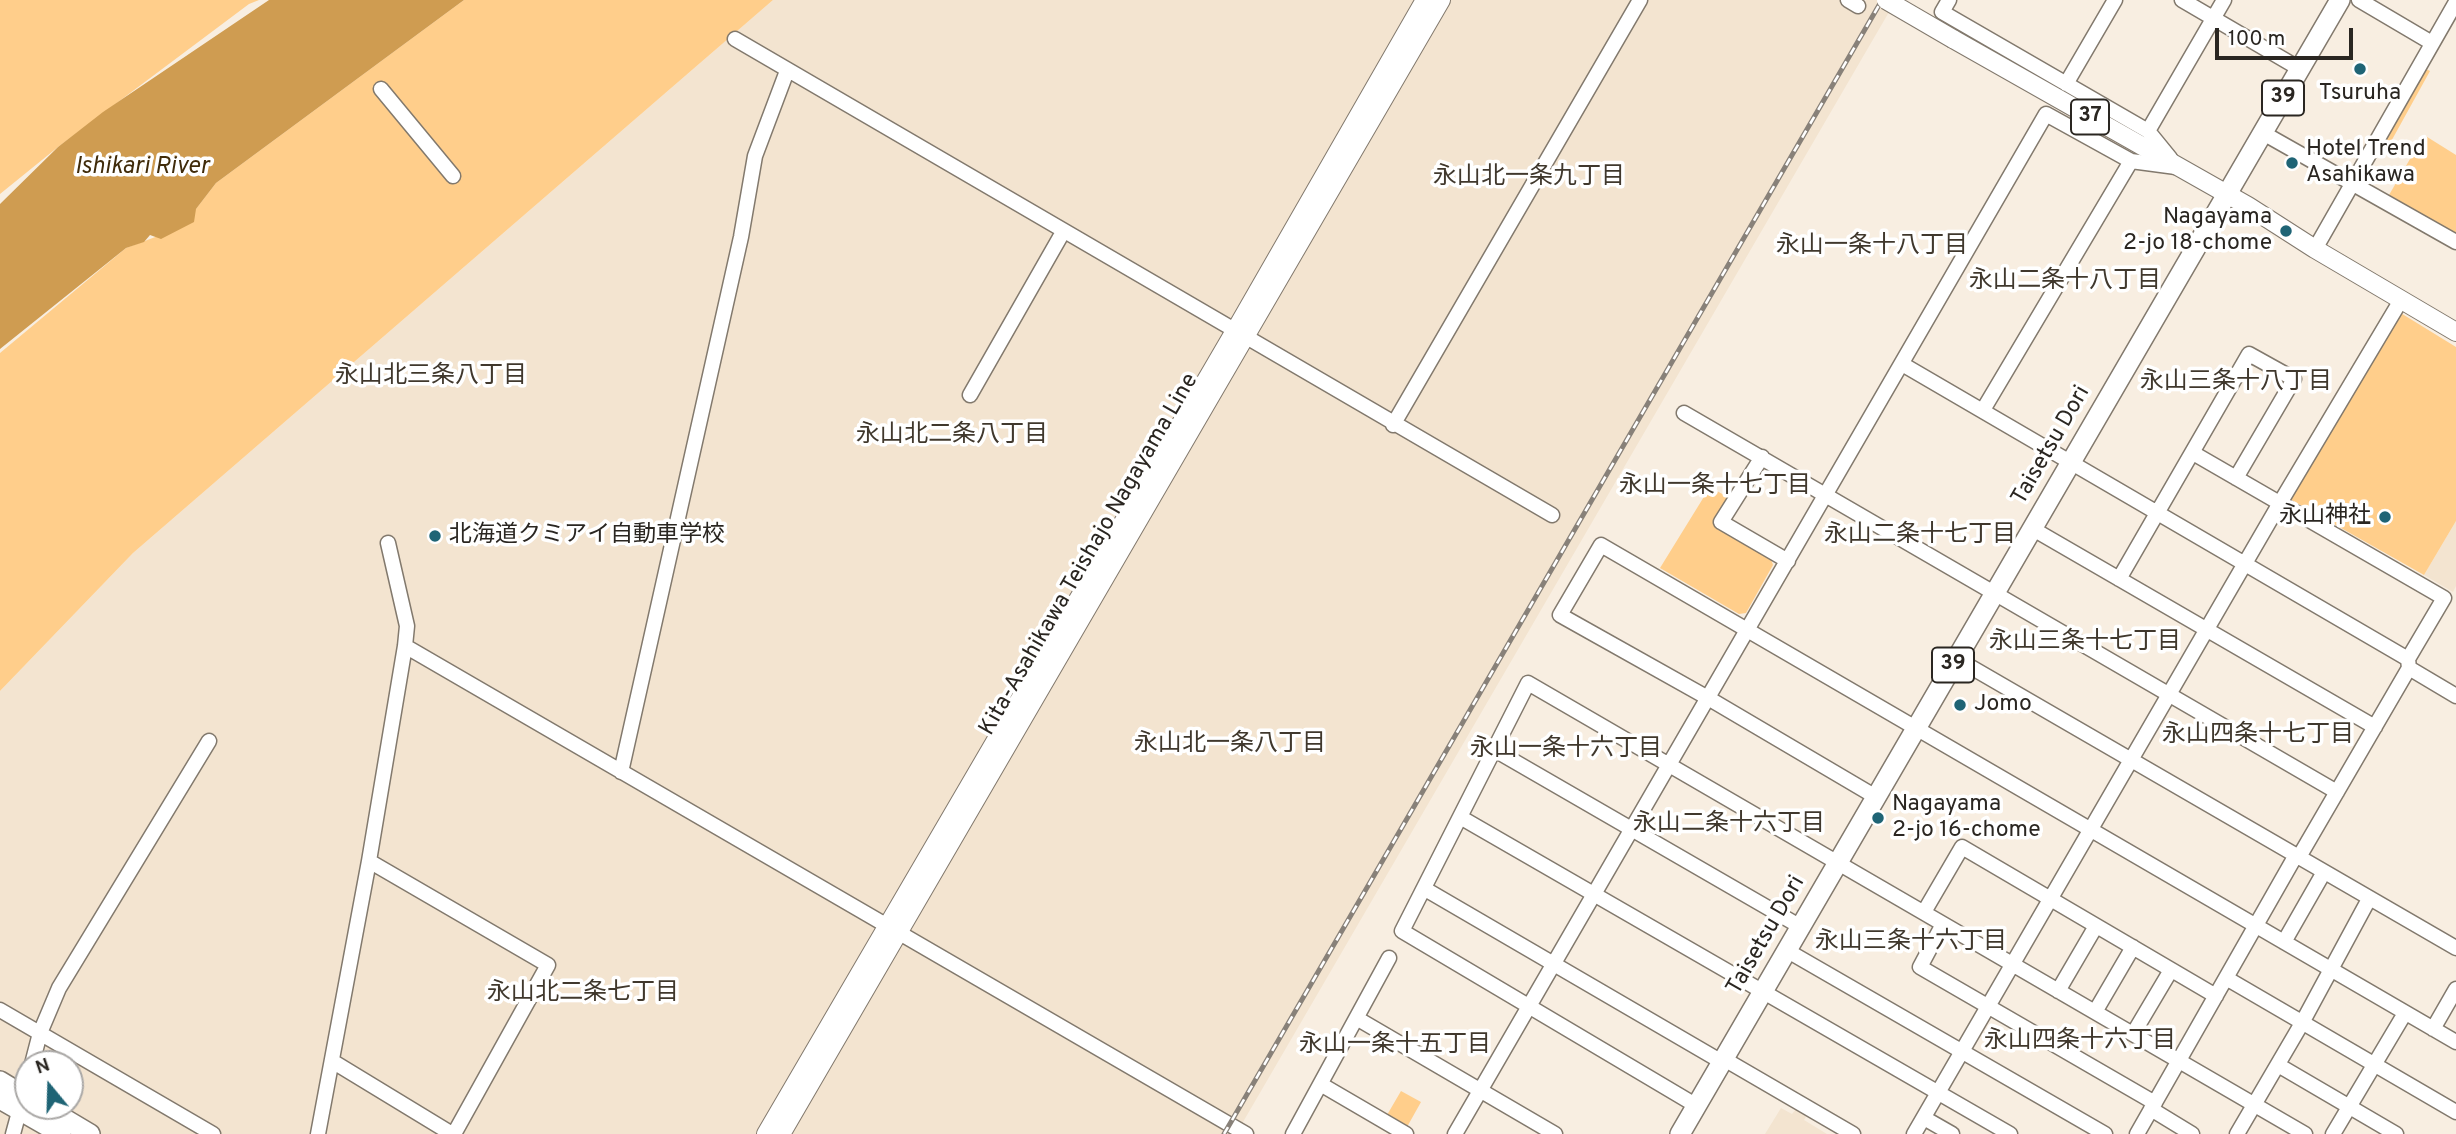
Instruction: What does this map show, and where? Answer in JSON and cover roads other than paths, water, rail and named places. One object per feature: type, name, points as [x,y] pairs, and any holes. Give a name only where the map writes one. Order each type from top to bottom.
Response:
[{"type":"highway","name":"Taisetsu Dori","points":[[1680,1134],[2340,0]]},
{"type":"highway","points":[[48,1120],[61,1134]]},
{"type":"highway","points":[[66,1120],[90,1134]]},
{"type":"main road","name":"Kita-Asahikawa Teishajo Nagayama Line","points":[[1240,335],[1425,0]]},
{"type":"main road","name":"Kita-Asahikawa Teishajo Nagayama Line","points":[[766,1134],[893,928],[1240,335],[1441,0]]},
{"type":"main road","name":"37","points":[[1886,0],[2226,195],[2456,332]]},
{"type":"main road","name":"Kita-Asahikawa Teishajo Nagayama Line","points":[[781,1134],[893,928]]},
{"type":"street","points":[[1393,425],[1640,0]]},
{"type":"street","points":[[1949,0],[1942,12],[2148,131],[2177,167]]},
{"type":"street","points":[[2066,84],[2115,0]]},
{"type":"street","points":[[2182,0],[2300,69]]},
{"type":"street","points":[[2148,131],[2224,0]]},
{"type":"street","points":[[2359,0],[2432,43]]},
{"type":"street","points":[[2315,249],[2456,2]]},
{"type":"street","points":[[735,39],[1393,425],[1552,515]]},
{"type":"street","points":[[621,772],[741,237],[755,156],[787,71]]},
{"type":"street","points":[[381,89],[453,176]]},
{"type":"street","points":[[1455,1134],[2046,114],[2131,161],[2177,167]]},
{"type":"street","points":[[2263,132],[2456,242]]},
{"type":"street","points":[[1983,410],[2131,161]]},
{"type":"street","points":[[970,395],[1063,232]]},
{"type":"street","points":[[1914,1134],[2244,564],[2402,300]]},
{"type":"street","points":[[2119,579],[2249,354],[2294,379],[2236,478]]},
{"type":"street","points":[[1902,364],[2244,564],[2409,664],[2456,696]]},
{"type":"street","points":[[1684,413],[2337,792]]},
{"type":"street","points":[[2137,1134],[2255,925],[2375,727],[2444,598],[2193,453]]},
{"type":"street","points":[[1762,457],[1721,522],[1788,561]]},
{"type":"street","points":[[2033,529],[2375,727]]},
{"type":"street","points":[[318,1134],[369,861],[405,646],[407,626],[388,542]]},
{"type":"street","points":[[1876,797],[1560,615],[1601,545],[2456,1042]]},
{"type":"street","points":[[405,646],[1246,1134]]},
{"type":"street","points":[[1957,659],[2456,948]]},
{"type":"street","points":[[1697,1106],[1402,930],[1528,683],[2305,1134]]},
{"type":"street","points":[[36,1050],[59,988],[209,741]]},
{"type":"street","points":[[1493,749],[1801,927]]},
{"type":"street","points":[[1460,817],[2010,1134]]},
{"type":"street","points":[[1924,912],[1962,847],[2216,996]]},
{"type":"street","points":[[332,1062],[453,1134],[548,965],[369,861]]},
{"type":"street","points":[[2284,942],[2324,872]]},
{"type":"street","points":[[1425,889],[1853,1134]]},
{"type":"street","points":[[2237,1134],[2302,1023],[2369,898]]},
{"type":"street","points":[[1943,924],[1920,967],[2153,1106],[2192,1134]]},
{"type":"street","points":[[2058,990],[2096,926]]},
{"type":"street","points":[[2095,1012],[2133,947]]},
{"type":"street","points":[[1786,950],[2105,1134]]},
{"type":"street","points":[[1293,1134],[1390,958]]},
{"type":"street","points":[[2133,1034],[2171,970]]},
{"type":"street","points":[[2226,978],[2456,1112]]},
{"type":"street","points":[[2433,1029],[2456,989]]},
{"type":"street","points":[[0,1010],[213,1134]]},
{"type":"street","points":[[2333,1134],[2405,1013]]},
{"type":"street","points":[[1358,1019],[1555,1134]]},
{"type":"street","points":[[2277,1066],[2396,1134]]},
{"type":"street","points":[[1322,1085],[1406,1134]]},
{"type":"street","points":[[1924,1118],[1952,1134]]},
{"type":"street","points":[[0,1127],[12,1134]]},
{"type":"water","name":"Ishikari River","points":[[269,0],[464,0],[216,183],[196,209],[194,222],[161,239],[150,235],[144,242],[126,248],[0,349],[0,204],[58,147],[103,112]]},
{"type":"railway","points":[[1224,1134],[1882,0]]},
{"type":"place","name":"Tsuruha","points":[[2360,69]]},
{"type":"place","name":"Hotel Trend Asahikawa","points":[[2292,163]]},
{"type":"place","name":"Nagayama 2-jo 18-chome","points":[[2286,231]]},
{"type":"place","name":"永山神社","points":[[2385,517]]},
{"type":"place","name":"北海道クミアイ自動車学校","points":[[435,536]]},
{"type":"place","name":"Jomo","points":[[1960,705]]},
{"type":"place","name":"Nagayama 2-jo 16-chome","points":[[1878,818]]},
{"type":"district","name":"永山北一条九丁目","points":[[1529,178]]},
{"type":"district","name":"永山一条十八丁目","points":[[1872,247]]},
{"type":"district","name":"永山二条十八丁目","points":[[2065,282]]},
{"type":"district","name":"永山北三条八丁目","points":[[431,377]]},
{"type":"district","name":"永山三条十八丁目","points":[[2236,383]]},
{"type":"district","name":"永山北二条八丁目","points":[[952,436]]},
{"type":"district","name":"永山一条十七丁目","points":[[1715,487]]},
{"type":"district","name":"永山二条十七丁目","points":[[1920,536]]},
{"type":"district","name":"永山三条十七丁目","points":[[2085,643]]},
{"type":"district","name":"永山四条十七丁目","points":[[2258,736]]},
{"type":"district","name":"永山北一条八丁目","points":[[1230,745]]},
{"type":"district","name":"永山一条十六丁目","points":[[1566,750]]},
{"type":"district","name":"永山二条十六丁目","points":[[1729,825]]},
{"type":"district","name":"永山三条十六丁目","points":[[1911,943]]},
{"type":"district","name":"永山北二条七丁目","points":[[583,994]]},
{"type":"district","name":"永山四条十六丁目","points":[[2080,1042]]},
{"type":"district","name":"永山一条十五丁目","points":[[1395,1046]]}]
